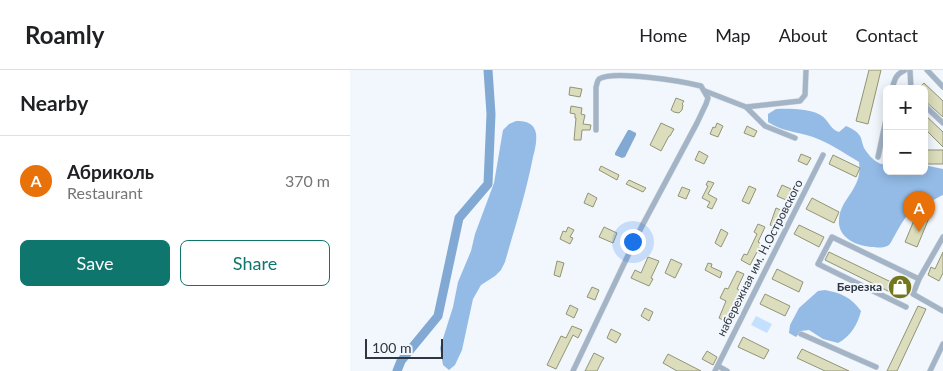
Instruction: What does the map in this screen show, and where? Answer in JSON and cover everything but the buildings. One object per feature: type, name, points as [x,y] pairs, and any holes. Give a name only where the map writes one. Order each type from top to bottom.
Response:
[{"type":"street","points":[[573,371],[642,226],[703,111],[708,98],[701,86],[644,72],[616,70],[603,75],[598,80],[596,87],[596,130]]},
{"type":"street","points":[[746,107],[800,101],[805,95],[806,70]]},
{"type":"street","points":[[893,85],[898,74],[905,70]]},
{"type":"street","points":[[910,70],[911,85]]},
{"type":"street","points":[[927,70],[943,86]]},
{"type":"street","points":[[704,91],[746,107],[765,126],[795,138]]},
{"type":"street","points":[[928,109],[943,123]]},
{"type":"street","points":[[878,157],[884,130]]},
{"type":"street","name":"набережная им. Н.Островского","points":[[716,369],[823,155]]},
{"type":"street","points":[[943,236],[919,279],[913,294],[943,311]]},
{"type":"street","points":[[906,307],[818,264],[832,237],[919,279]]},
{"type":"street","points":[[801,334],[876,367]]},
{"type":"street","points":[[930,371],[942,347]]},
{"type":"street","points":[[716,369],[728,371]]},
{"type":"shaded area","points":[[776,109],[807,110],[822,116],[839,132],[846,126],[852,129],[860,136],[864,148],[871,157],[883,165],[883,175],[928,175],[928,166],[943,169],[943,195],[923,202],[910,212],[889,245],[878,248],[855,243],[841,231],[839,219],[841,211],[858,179],[859,162],[819,139],[773,125],[768,122],[768,114]]},
{"type":"shaded area","points":[[516,121],[532,125],[536,136],[535,151],[524,197],[505,262],[495,276],[481,285],[473,299],[462,350],[455,365],[449,370],[443,365],[440,348],[453,307],[458,282],[471,251],[475,234],[494,183],[503,130],[509,124]]},
{"type":"shaded area","points":[[628,130],[636,133],[636,135],[625,157],[622,158],[615,155],[615,153]]},
{"type":"shaded area","points":[[825,290],[845,296],[861,311],[858,321],[850,334],[838,343],[823,339],[809,330],[801,331],[796,337],[789,333],[790,325],[799,308],[818,291]]},
{"type":"shaded area","points":[[756,316],[772,324],[767,333],[751,325]]},
{"type":"waterway","points":[[397,371],[401,361],[438,316],[459,218],[488,184],[491,114],[488,70]]},
{"type":"place","name":"Абриколь","points":[[919,232]]},
{"type":"place","name":"Березка","points":[[900,287]]}]
